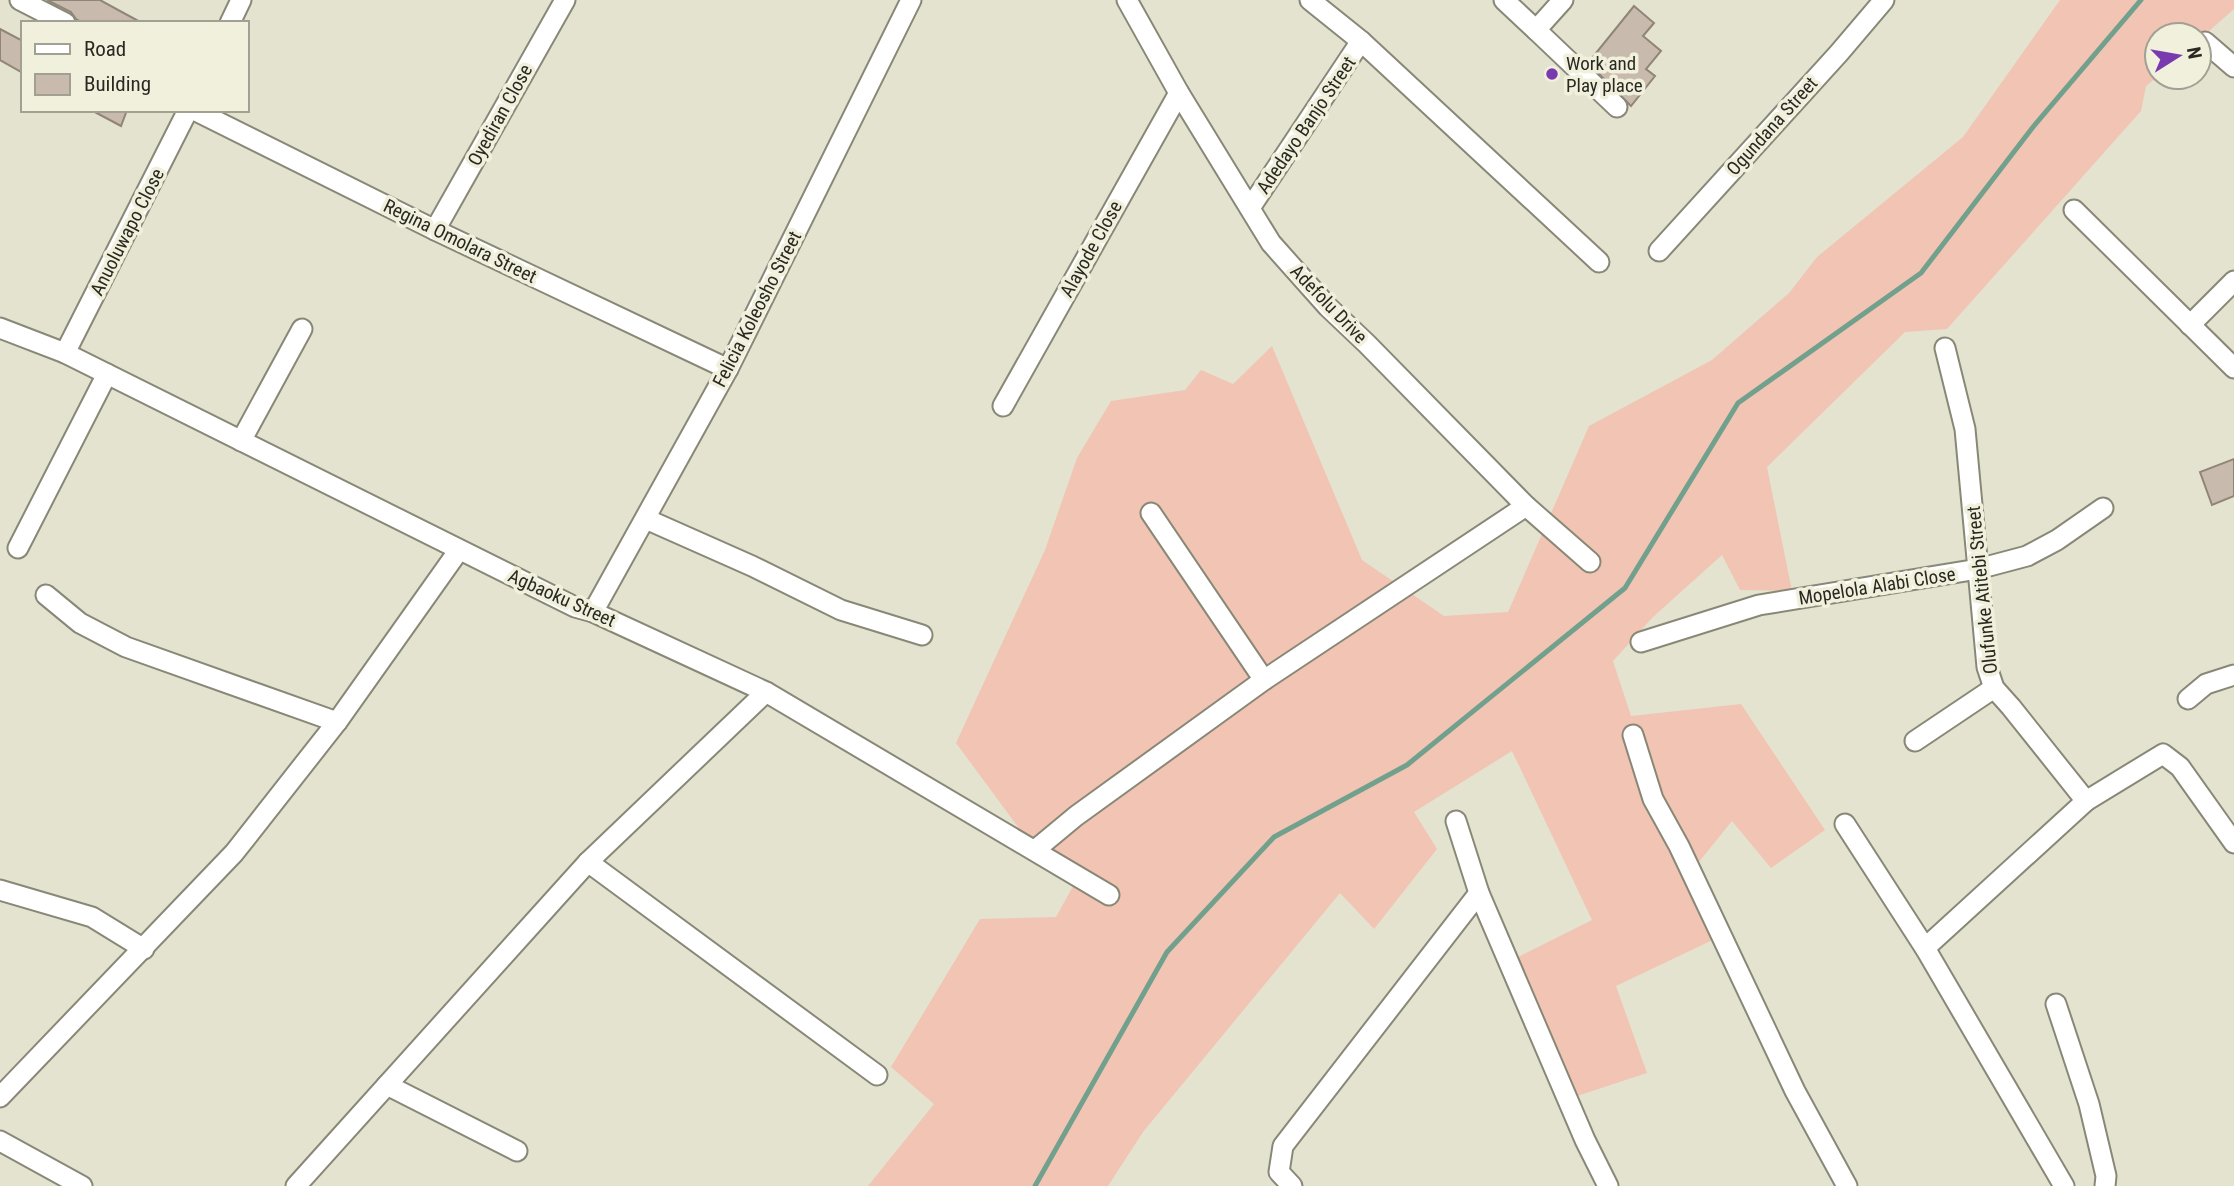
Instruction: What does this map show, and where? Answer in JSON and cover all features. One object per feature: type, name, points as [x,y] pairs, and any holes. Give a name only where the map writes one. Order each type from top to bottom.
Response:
[{"type":"street","points":[[20,0],[61,21]]},
{"type":"street","points":[[231,21],[241,0]]},
{"type":"street","name":"Oyediran Close","points":[[435,230],[565,0]]},
{"type":"street","name":"Felicia Koleosho Street","points":[[593,612],[728,369],[911,0]]},
{"type":"street","name":"Adefolu Drive","points":[[1127,0],[1179,93],[1271,243],[1328,307],[1526,506],[1590,562]]},
{"type":"street","points":[[1310,0],[1361,41],[1599,262]]},
{"type":"street","points":[[1504,0],[1617,107]]},
{"type":"street","points":[[1536,30],[1563,0]]},
{"type":"street","name":"Ogundana Street","points":[[1659,251],[1884,0]]},
{"type":"street","name":"Adedayo Banjo Street","points":[[1250,208],[1361,41]]},
{"type":"street","points":[[2213,49],[2234,67]]},
{"type":"street","name":"Alayode Close","points":[[1003,406],[1179,93]]},
{"type":"street","name":"Anuoluwapo Close","points":[[65,353],[187,112]]},
{"type":"street","name":"Regina Omolara Street","points":[[198,112],[435,230],[728,369]]},
{"type":"street","points":[[2074,210],[2234,368]]},
{"type":"street","points":[[2190,325],[2234,281]]},
{"type":"street","name":"Agbaoku Street","points":[[0,328],[65,353],[575,607],[593,612],[766,692],[1109,895]]},
{"type":"street","points":[[241,441],[302,328]]},
{"type":"street","name":"Olufunke Atitebi Street","points":[[1945,348],[1965,429],[1987,667],[1994,688],[2087,801]]},
{"type":"street","points":[[18,548],[107,374]]},
{"type":"street","points":[[1035,850],[1076,816],[1264,680],[1526,506]]},
{"type":"street","name":"Mopelola Alabi Close","points":[[1641,642],[1759,605],[1978,569],[2027,556],[2057,540],[2103,508]]},
{"type":"street","points":[[1151,513],[1264,680]]},
{"type":"street","points":[[646,519],[752,566],[841,610],[922,635]]},
{"type":"street","points":[[0,1097],[234,853],[337,722],[459,550]]},
{"type":"street","points":[[46,595],[80,623],[126,647],[337,722]]},
{"type":"street","points":[[2188,699],[2206,684],[2234,675]]},
{"type":"street","points":[[1915,741],[1994,688]]},
{"type":"street","points":[[296,1186],[588,862],[766,692]]},
{"type":"street","points":[[1633,735],[1653,799],[1691,871],[1795,1091],[1847,1186]]},
{"type":"street","points":[[1925,948],[2087,801],[2163,754],[2180,767],[2234,843]]},
{"type":"street","points":[[1456,821],[1479,894],[1580,1128],[1608,1186]]},
{"type":"street","points":[[1845,824],[1925,948],[2064,1186]]},
{"type":"street","points":[[588,862],[877,1075]]},
{"type":"street","points":[[0,890],[92,917],[144,949]]},
{"type":"street","points":[[1293,1186],[1279,1172],[1283,1146],[1479,894]]},
{"type":"street","points":[[2056,1004],[2089,1104],[2106,1176],[2105,1186]]},
{"type":"street","points":[[387,1085],[517,1151]]},
{"type":"street","points":[[0,1142],[82,1186]]},
{"type":"shaded area","points":[[2060,0],[2234,0],[2234,9],[2213,28],[2213,21],[2143,21],[2145,91],[2141,111],[1947,329],[1905,332],[1767,467],[1792,591],[1740,590],[1722,555],[1653,617],[1613,661],[1631,716],[1741,704],[1825,830],[1771,868],[1732,821],[1690,873],[1721,936],[1616,986],[1647,1073],[1571,1098],[1508,962],[1592,920],[1512,751],[1414,812],[1437,849],[1374,929],[1340,893],[1143,1132],[1108,1186],[868,1186],[934,1104],[891,1067],[980,919],[1056,917],[1082,870],[1021,831],[956,743],[1045,550],[1077,458],[1111,401],[1185,390],[1201,370],[1233,384],[1272,346],[1362,560],[1444,616],[1508,612],[1589,426],[1712,360],[1789,293],[1817,257],[1963,137]]},
{"type":"building","points":[[47,0],[100,0],[138,21],[80,21],[71,12]]},
{"type":"building","points":[[1634,6],[1654,23],[1643,36],[1661,51],[1646,69],[1655,76],[1631,106],[1588,63]]},
{"type":"building","points":[[0,29],[21,40],[21,72],[0,60]]},
{"type":"building","points":[[95,112],[126,112],[121,126]]},
{"type":"building","points":[[2234,459],[2234,496],[2212,505],[2200,472]]},
{"type":"waterway","points":[[1035,1186],[1167,952],[1274,837],[1407,765],[1625,588],[1738,403],[1921,273],[2033,127],[2141,0]]},
{"type":"place","name":"Work and Play place","points":[[1552,74]]}]
